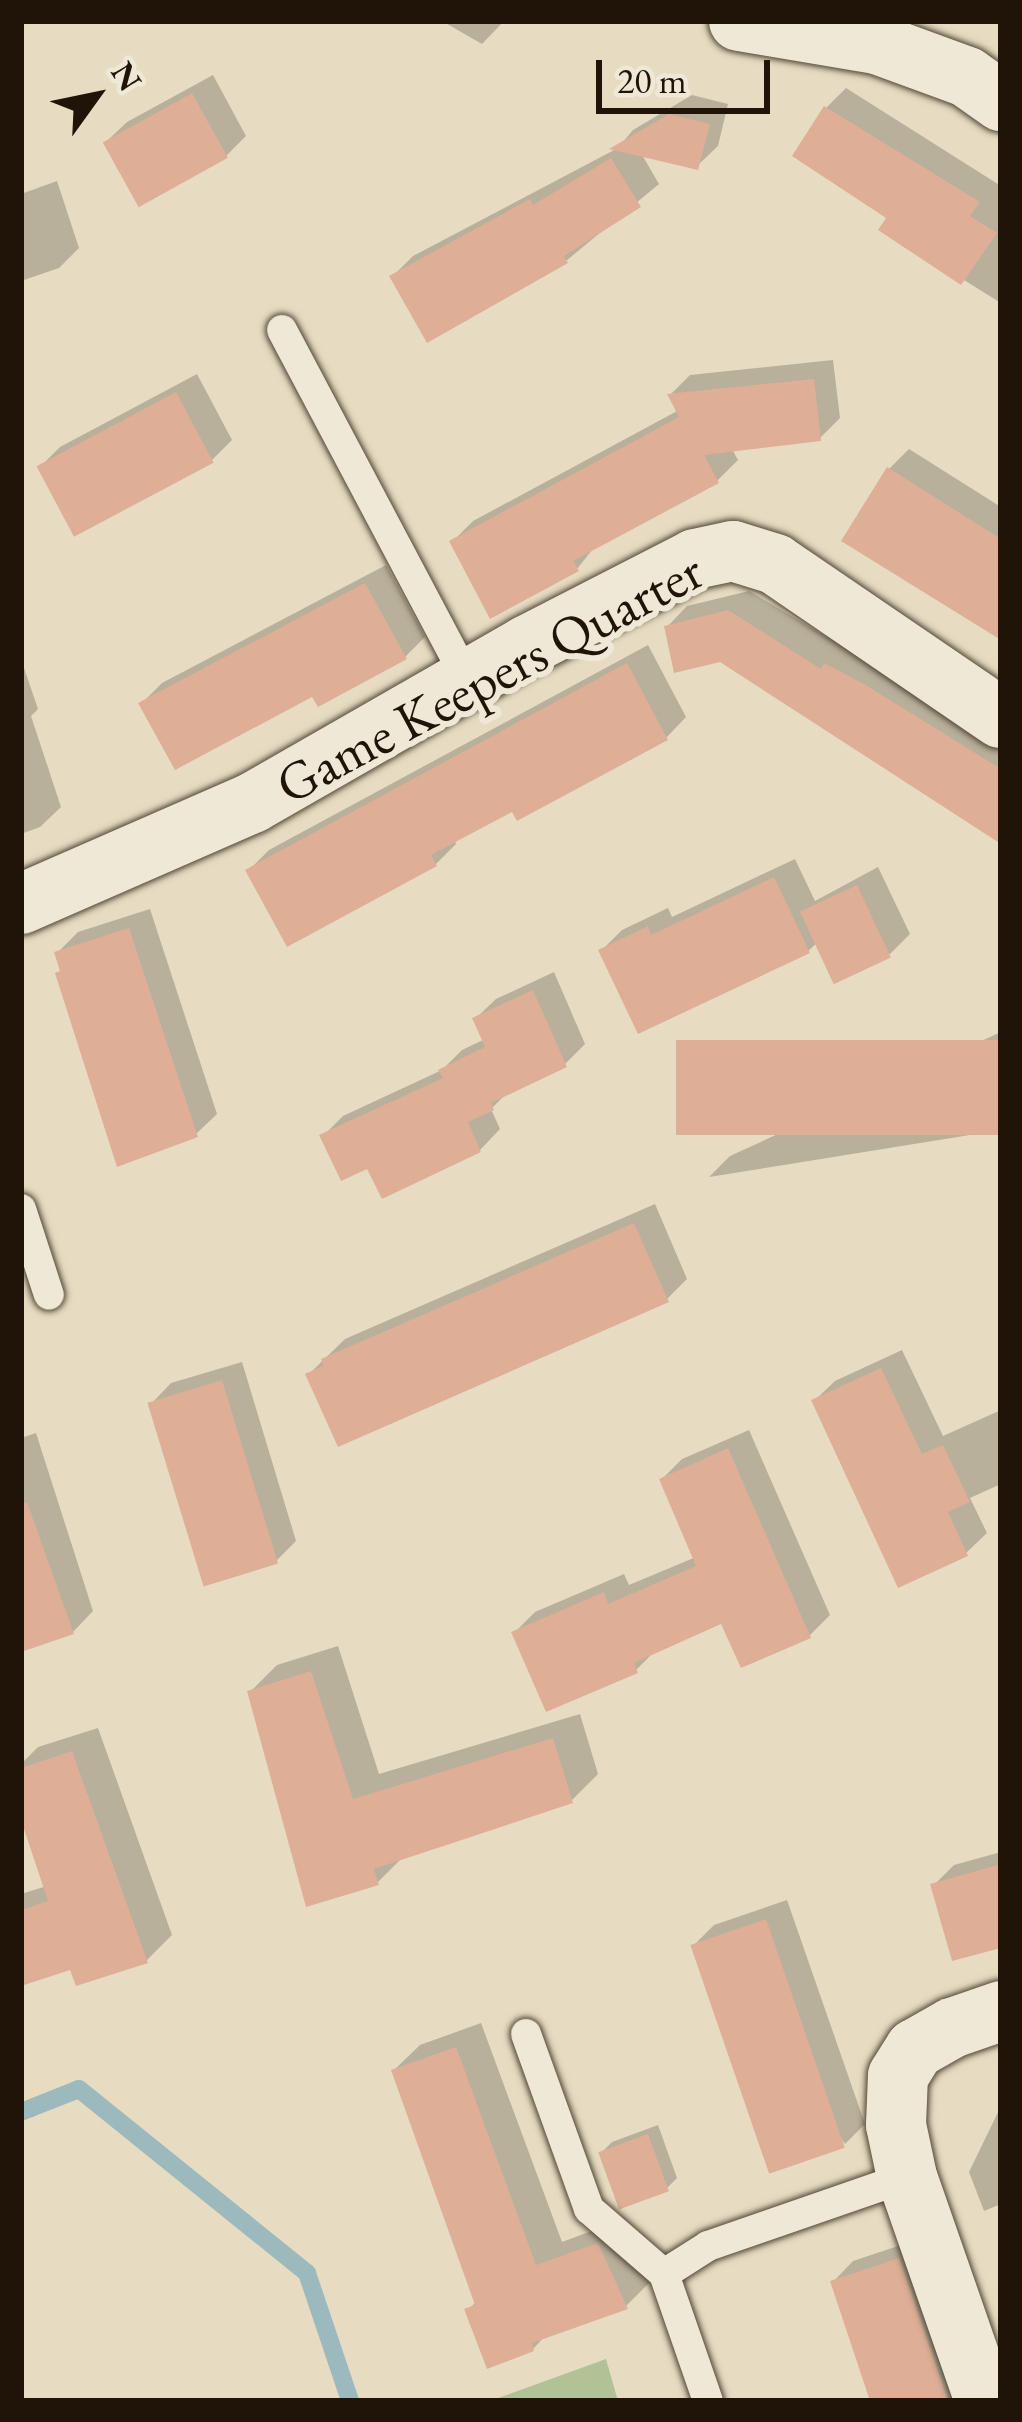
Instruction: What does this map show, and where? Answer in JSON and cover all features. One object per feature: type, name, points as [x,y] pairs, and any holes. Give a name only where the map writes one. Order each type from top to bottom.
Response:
[{"type":"street","points":[[739,21],[877,44],[967,77],[1001,101]]},
{"type":"street","name":"Game Keepers Quarter","points":[[21,904],[252,802],[466,679],[695,559],[733,551],[775,564],[1001,718]]},
{"type":"street","points":[[986,2401],[908,2177],[896,2125],[898,2076],[915,2049],[952,2027],[1001,2011]]},
{"type":"lane","points":[[282,330],[466,679]]},
{"type":"lane","points":[[21,1209],[49,1295]]},
{"type":"lane","points":[[526,2035],[590,2209],[664,2274],[708,2401]]},
{"type":"lane","points":[[664,2274],[708,2246],[908,2177]]},
{"type":"green space","points":[[606,2359],[618,2401],[490,2401]]},
{"type":"building","points":[[192,93],[228,158],[139,207],[103,142]]},
{"type":"building","points":[[824,106],[980,202],[970,216],[997,233],[961,285],[878,230],[886,218],[792,156]]},
{"type":"building","points":[[669,114],[710,124],[698,170],[609,149]]},
{"type":"building","points":[[611,158],[641,207],[564,256],[568,263],[427,343],[389,276],[530,199],[533,205]]},
{"type":"building","points":[[814,379],[821,441],[704,455],[719,483],[573,561],[579,571],[490,619],[449,541],[679,417],[667,394]]},
{"type":"building","points":[[176,392],[214,463],[74,537],[36,466]]},
{"type":"building","points":[[887,467],[1001,539],[1001,640],[841,541]]},
{"type":"building","points":[[365,583],[407,659],[318,707],[312,697],[175,770],[138,703]]},
{"type":"building","points":[[728,610],[821,669],[824,663],[864,684],[1001,769],[1001,844],[720,662],[674,673],[664,626]]},
{"type":"building","points":[[627,663],[668,740],[517,821],[512,812],[431,855],[437,866],[287,947],[245,870]]},
{"type":"building","points":[[774,877],[810,953],[638,1034],[598,950],[648,926],[651,935]]},
{"type":"building","points":[[857,885],[891,958],[834,984],[800,912]]},
{"type":"building","points":[[129,928],[198,1137],[117,1167],[55,973],[60,971],[54,952]]},
{"type":"building","points":[[533,990],[567,1067],[491,1103],[494,1110],[468,1122],[481,1152],[382,1199],[367,1169],[341,1181],[319,1135],[443,1078],[438,1070],[485,1047],[472,1018]]},
{"type":"building","points":[[676,1040],[1001,1040],[1001,1135],[676,1135]]},
{"type":"building","points":[[634,1223],[669,1302],[338,1447],[305,1374],[323,1366],[321,1359]]},
{"type":"building","points":[[881,1368],[922,1454],[943,1445],[970,1502],[948,1512],[968,1556],[898,1588],[811,1400]]},
{"type":"building","points":[[222,1380],[278,1564],[204,1586],[147,1403]]},
{"type":"building","points":[[728,1448],[811,1638],[741,1668],[721,1624],[634,1663],[638,1673],[546,1712],[511,1632],[604,1592],[608,1604],[696,1566],[659,1479]]},
{"type":"building","points":[[27,1502],[74,1634],[21,1652],[21,1504]]},
{"type":"building","points":[[311,1671],[353,1799],[553,1738],[573,1803],[374,1869],[379,1885],[306,1907],[247,1691]]},
{"type":"building","points":[[72,1751],[148,1963],[76,1986],[70,1970],[21,1986],[21,1910],[48,1901],[21,1820],[21,1768]]},
{"type":"building","points":[[1001,1864],[1001,1948],[952,1961],[930,1884]]},
{"type":"building","points":[[766,1919],[845,2148],[769,2174],[690,1945]]},
{"type":"building","points":[[456,2047],[536,2265],[598,2243],[628,2309],[532,2343],[534,2351],[487,2369],[464,2309],[475,2305],[391,2070]]},
{"type":"building","points":[[648,2134],[669,2191],[619,2209],[598,2152]]},
{"type":"building","points":[[899,2258],[948,2401],[870,2401],[830,2281]]},
{"type":"waterway","points":[[21,2112],[79,2089],[307,2273],[350,2401]]}]
